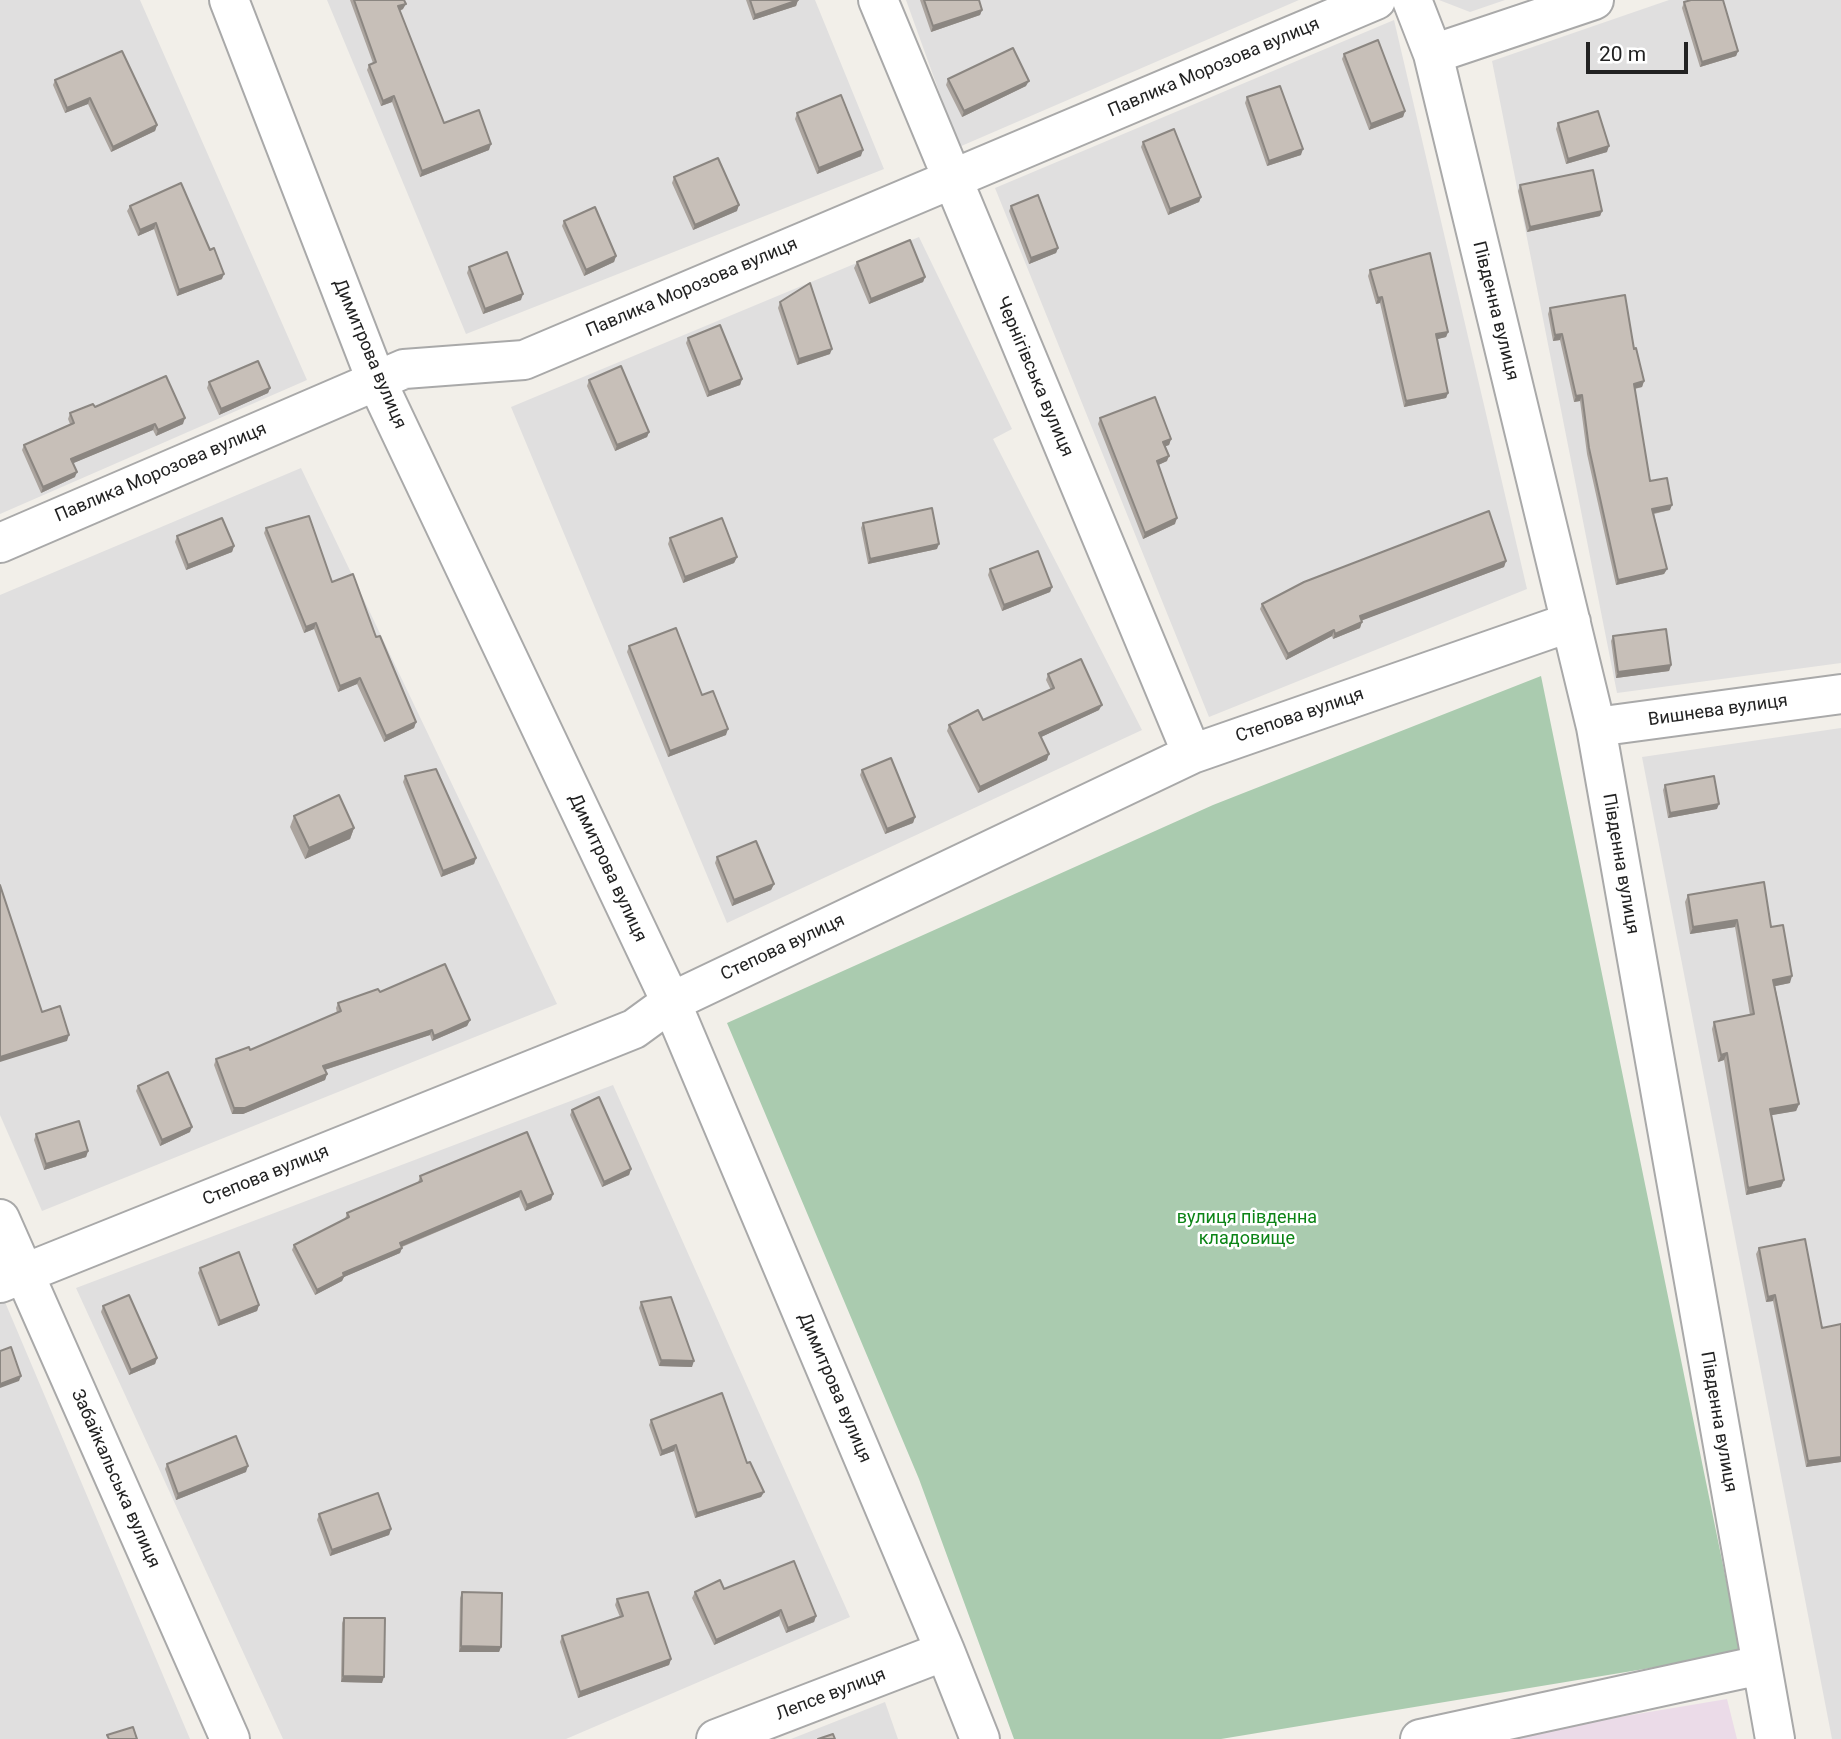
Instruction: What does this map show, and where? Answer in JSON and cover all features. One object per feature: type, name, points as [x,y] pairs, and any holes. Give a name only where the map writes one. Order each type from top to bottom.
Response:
[{"type":"street","name":"Димитрова вулиця","points":[[229,0],[376,380],[671,1002],[945,1651],[979,1739]]},
{"type":"street","name":"Чернігівська вулиця","points":[[878,0],[1192,754]]},
{"type":"street","name":"Павлика Морозова вулиця","points":[[0,543],[404,369],[524,360],[1376,0]]},
{"type":"street","name":"Південна вулиця","points":[[1412,0],[1433,54],[1596,727],[1775,1739]]},
{"type":"street","points":[[1433,54],[1594,0]]},
{"type":"street","name":"Степова вулиця","points":[[12,1278],[634,1029],[671,1002],[1192,754],[1571,622]]},
{"type":"street","name":"Вишнева вулиця","points":[[1596,727],[1841,694]]},
{"type":"street","name":"Забайкальська вулиця","points":[[0,1219],[12,1278],[230,1739]]},
{"type":"street","name":"Лепсе вулиця","points":[[716,1739],[945,1651]]},
{"type":"street","points":[[1420,1739],[1761,1665]]},
{"type":"shaded area","points":[[0,0],[140,0],[307,380],[0,514]]},
{"type":"shaded area","points":[[327,0],[815,0],[884,169],[466,334]]},
{"type":"shaded area","points":[[906,0],[1299,0],[959,147]]},
{"type":"shaded area","points":[[1439,0],[1505,0],[1470,12]]},
{"type":"shaded area","points":[[1669,0],[1841,0],[1841,663],[1617,693],[1492,61]]},
{"type":"shaded area","points":[[1394,20],[1527,589],[1209,717],[995,188]]},
{"type":"shaded area","points":[[919,237],[1012,429],[993,439],[1142,730],[727,923],[511,407]]},
{"type":"shaded area","points":[[301,468],[557,1004],[42,1211],[0,1115],[0,595]]},
{"type":"shaded area","points":[[1841,728],[1841,1739],[1832,1739],[1642,757]]},
{"type":"shaded area","points":[[613,1085],[850,1617],[566,1739],[283,1739],[76,1288]]},
{"type":"shaded area","points":[[5,1302],[190,1739],[0,1739],[0,1304]]},
{"type":"shaded area","points":[[1727,1699],[1737,1739],[1488,1739]]},
{"type":"shaded area","points":[[885,1702],[898,1739],[791,1739]]},
{"type":"green space","name":"вулиця південна кладовище","points":[[1541,676],[1741,1653],[1221,1739],[1014,1739],[919,1479],[727,1023],[1213,805]]},
{"type":"building","points":[[354,0],[404,0],[406,4],[398,6],[444,123],[479,110],[491,144],[422,171],[394,96],[383,101],[369,65],[376,62]]},
{"type":"building","points":[[750,0],[798,0],[755,15]]},
{"type":"building","points":[[924,0],[979,0],[982,10],[933,26]]},
{"type":"building","points":[[1723,0],[1738,51],[1702,62],[1684,2]]},
{"type":"building","points":[[1378,40],[1405,111],[1371,124],[1344,54]]},
{"type":"building","points":[[1013,48],[1029,81],[964,111],[948,79]]},
{"type":"building","points":[[122,51],[157,125],[113,147],[90,98],[67,108],[55,80]]},
{"type":"building","points":[[1280,86],[1303,149],[1269,161],[1247,97]]},
{"type":"building","points":[[841,95],[863,150],[819,168],[797,113]]},
{"type":"building","points":[[1598,111],[1609,146],[1568,159],[1558,123]]},
{"type":"building","points":[[1174,129],[1201,197],[1170,209],[1143,142]]},
{"type":"building","points":[[718,158],[739,205],[695,225],[674,177]]},
{"type":"building","points":[[1593,170],[1602,211],[1530,227],[1520,185]]},
{"type":"building","points":[[181,183],[210,250],[214,248],[224,274],[179,290],[156,223],[140,230],[130,206]]},
{"type":"building","points":[[1038,195],[1058,248],[1031,258],[1011,206]]},
{"type":"building","points":[[595,207],[616,256],[586,270],[564,221]]},
{"type":"building","points":[[910,240],[925,277],[871,299],[857,262]]},
{"type":"building","points":[[507,252],[523,294],[485,309],[469,267]]},
{"type":"building","points":[[1430,253],[1448,332],[1436,334],[1448,393],[1406,401],[1382,297],[1378,298],[1370,270]]},
{"type":"building","points":[[810,283],[832,349],[799,359],[780,302]]},
{"type":"building","points":[[1625,295],[1634,349],[1636,348],[1644,381],[1634,384],[1650,481],[1667,478],[1672,505],[1652,509],[1667,569],[1618,580],[1589,448],[1582,395],[1576,396],[1562,334],[1555,335],[1550,308]]},
{"type":"building","points":[[720,325],[742,379],[709,392],[688,338]]},
{"type":"building","points":[[258,361],[270,388],[221,409],[209,382]]},
{"type":"building","points":[[621,366],[649,432],[617,445],[589,380]]},
{"type":"building","points":[[166,376],[185,418],[158,430],[155,424],[71,459],[77,472],[43,487],[24,445],[74,423],[70,413],[93,404],[95,407]]},
{"type":"building","points":[[1155,397],[1171,439],[1163,442],[1169,456],[1157,461],[1177,518],[1145,533],[1100,418]]},
{"type":"building","points":[[932,508],[939,544],[870,559],[863,523]]},
{"type":"building","points":[[1489,511],[1506,561],[1360,616],[1362,622],[1335,634],[1334,630],[1288,654],[1262,604],[1304,582]]},
{"type":"building","points":[[309,516],[332,582],[353,574],[376,637],[380,636],[416,722],[386,736],[360,678],[340,686],[316,623],[306,627],[266,528]]},
{"type":"building","points":[[222,518],[234,546],[188,565],[177,536]]},
{"type":"building","points":[[722,518],[737,557],[685,577],[670,538]]},
{"type":"building","points":[[1038,551],[1052,587],[1004,605],[990,569]]},
{"type":"building","points":[[676,628],[702,695],[713,691],[728,729],[670,751],[629,646]]},
{"type":"building","points":[[1666,629],[1671,665],[1618,672],[1613,636]]},
{"type":"building","points":[[1081,659],[1102,705],[1039,733],[1049,754],[980,787],[949,725],[978,710],[983,720],[1054,688],[1048,674]]},
{"type":"building","points":[[891,758],[915,817],[887,829],[862,770]]},
{"type":"building","points":[[436,769],[476,858],[443,871],[405,776]]},
{"type":"building","points":[[1714,776],[1719,804],[1670,813],[1665,785]]},
{"type":"building","points":[[339,795],[354,828],[309,848],[294,816]]},
{"type":"building","points":[[756,841],[774,884],[734,900],[717,857]]},
{"type":"building","points":[[1764,882],[1771,927],[1783,925],[1792,976],[1773,980],[1799,1104],[1770,1109],[1784,1180],[1748,1188],[1727,1053],[1721,1055],[1714,1022],[1754,1014],[1737,920],[1693,927],[1688,895]]},
{"type":"building","points":[[0,885],[42,1012],[60,1006],[69,1035],[0,1057]]},
{"type":"building","points":[[445,964],[470,1020],[434,1036],[432,1030],[323,1066],[327,1074],[245,1108],[234,1108],[216,1059],[249,1047],[250,1050],[341,1011],[338,1003],[378,989],[380,992]]},
{"type":"building","points":[[168,1072],[192,1127],[162,1140],[138,1086]]},
{"type":"building","points":[[599,1097],[631,1169],[604,1182],[572,1110]]},
{"type":"building","points":[[79,1121],[88,1151],[46,1164],[36,1134]]},
{"type":"building","points":[[527,1132],[553,1194],[527,1205],[521,1191],[400,1243],[402,1248],[343,1273],[344,1276],[317,1290],[294,1245],[349,1217],[347,1213],[422,1181],[420,1176]]},
{"type":"building","points":[[1805,1239],[1822,1328],[1841,1324],[1841,1457],[1808,1461],[1775,1295],[1768,1297],[1759,1248]]},
{"type":"building","points":[[239,1252],[259,1305],[220,1321],[200,1268]]},
{"type":"building","points":[[129,1295],[157,1358],[131,1370],[103,1306]]},
{"type":"building","points":[[671,1297],[694,1361],[661,1360],[641,1302]]},
{"type":"building","points":[[11,1347],[21,1376],[0,1384],[0,1351]]},
{"type":"building","points":[[722,1393],[747,1463],[750,1462],[764,1492],[697,1513],[676,1445],[662,1451],[651,1420]]},
{"type":"building","points":[[236,1436],[248,1466],[178,1494],[167,1464]]},
{"type":"building","points":[[378,1493],[391,1529],[332,1550],[319,1514]]},
{"type":"building","points":[[794,1561],[816,1616],[788,1628],[781,1610],[716,1640],[695,1592],[720,1580],[724,1589]]},
{"type":"building","points":[[462,1592],[502,1593],[501,1647],[461,1646]]},
{"type":"building","points":[[648,1592],[671,1659],[580,1692],[562,1636],[623,1616],[617,1599]]},
{"type":"building","points":[[344,1618],[385,1618],[384,1677],[343,1676]]},
{"type":"building","points":[[133,1727],[137,1739],[109,1739],[107,1735]]},
{"type":"building","points":[[833,1734],[835,1739],[818,1739]]}]
